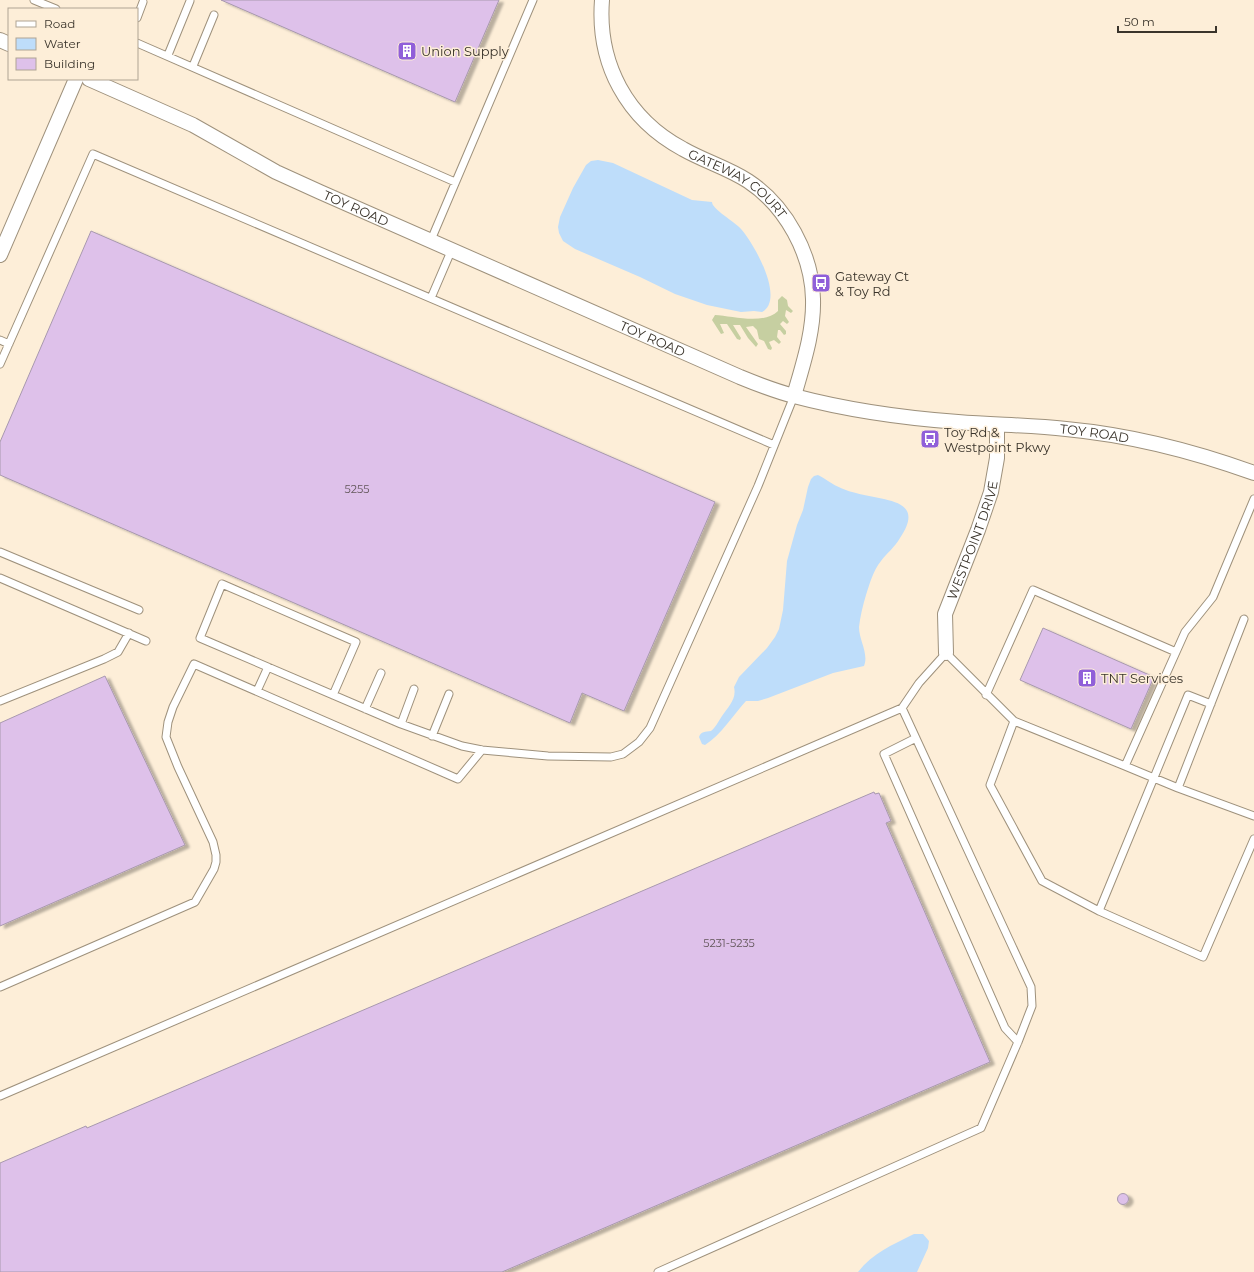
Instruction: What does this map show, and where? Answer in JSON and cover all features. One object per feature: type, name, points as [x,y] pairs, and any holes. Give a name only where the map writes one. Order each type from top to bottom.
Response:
[{"type":"street","name":"GATEWAY COURT","points":[[602,0],[602,37],[608,61],[618,86],[630,106],[644,121],[666,139],[684,150],[729,170],[758,189],[774,204],[791,226],[799,242],[809,270],[813,299],[811,332],[794,396]]},
{"type":"street","points":[[0,255],[76,80]]},
{"type":"street","name":"TOY ROAD","points":[[92,80],[193,126],[276,172],[740,377],[769,388],[794,396],[860,410],[903,417],[1066,429],[1137,440],[1202,455],[1254,472]]},
{"type":"street","name":"WESTPOINT DRIVE","points":[[946,653],[945,614],[978,530],[991,492],[997,458],[997,425]]},
{"type":"lane","points":[[34,0],[54,8]]},
{"type":"lane","points":[[430,240],[533,0]]},
{"type":"lane","points":[[168,55],[190,1]]},
{"type":"lane","points":[[138,15],[143,2]]},
{"type":"lane","points":[[192,66],[214,14]]},
{"type":"lane","points":[[138,43],[168,55],[455,182]]},
{"type":"lane","points":[[0,364],[93,154],[774,445]]},
{"type":"lane","points":[[431,298],[452,249]]},
{"type":"lane","points":[[0,340],[9,344]]},
{"type":"lane","points":[[333,695],[356,642],[222,584],[200,638],[333,695],[365,708],[401,724],[462,746],[482,750],[548,756],[611,757],[622,754],[639,742],[650,728],[758,486],[794,396]]},
{"type":"lane","points":[[1125,766],[1185,632],[1213,597],[1254,499]]},
{"type":"lane","points":[[0,552],[139,610]]},
{"type":"lane","points":[[0,578],[146,641]]},
{"type":"lane","points":[[986,695],[1033,590],[1176,652]]},
{"type":"lane","points":[[1178,788],[1244,619]]},
{"type":"lane","points":[[0,701],[118,652],[129,633]]},
{"type":"lane","points":[[0,1096],[902,708],[919,683],[946,653],[986,695],[1014,721],[1178,788],[1254,816]]},
{"type":"lane","points":[[0,987],[195,902],[214,869],[216,855],[213,842],[166,737],[168,722],[173,707],[194,664],[458,779],[482,750]]},
{"type":"lane","points":[[257,691],[268,667]]},
{"type":"lane","points":[[365,708],[381,673]]},
{"type":"lane","points":[[401,724],[414,689]]},
{"type":"lane","points":[[432,736],[449,694]]},
{"type":"lane","points":[[1099,910],[1188,695],[1211,704]]},
{"type":"lane","points":[[658,1272],[981,1128],[1032,1006],[1031,987],[902,708]]},
{"type":"lane","points":[[1014,721],[990,785],[1042,881],[1099,910],[1203,957],[1254,839]]},
{"type":"lane","points":[[916,738],[884,754],[1005,1028],[1018,1042]]},
{"type":"green space","points":[[782,296],[787,300],[788,306],[793,311],[791,313],[786,310],[785,316],[789,322],[787,324],[783,321],[780,324],[786,331],[786,334],[784,335],[780,330],[778,330],[777,337],[781,342],[779,344],[774,340],[769,342],[772,348],[771,350],[768,349],[764,341],[759,339],[757,330],[753,326],[746,327],[758,344],[756,347],[740,325],[733,325],[741,338],[740,340],[737,339],[727,324],[720,324],[724,333],[721,334],[712,320],[715,315],[748,319],[765,318],[778,311],[778,300]]},
{"type":"water","points":[[598,160],[613,163],[692,200],[712,202],[720,212],[738,226],[753,246],[765,270],[769,283],[771,295],[768,305],[762,312],[741,312],[707,305],[675,294],[575,249],[563,241],[558,227],[560,217],[573,188],[586,165],[591,161]]},
{"type":"water","points":[[818,475],[846,490],[889,500],[898,504],[905,508],[908,515],[907,525],[896,544],[876,569],[866,595],[859,627],[865,652],[864,666],[833,673],[758,701],[746,701],[711,741],[705,745],[702,744],[699,737],[700,735],[704,732],[711,731],[716,726],[733,699],[735,691],[734,687],[739,677],[767,648],[779,629],[783,610],[787,561],[797,525],[803,510],[808,487],[811,479]]},
{"type":"water","points":[[914,1234],[923,1234],[929,1241],[928,1248],[917,1272],[858,1272],[864,1265],[877,1255]]},
{"type":"building","name":"Union Supply","points":[[221,0],[499,0],[455,102]]},
{"type":"building","points":[[91,231],[715,502],[624,711],[582,693],[570,723],[0,475],[0,442]]},
{"type":"building","name":"TNT Services","points":[[1043,628],[1154,677],[1131,729],[1020,680]]},
{"type":"building","points":[[105,676],[185,845],[0,926],[0,723]]},
{"type":"building","points":[[874,792],[875,794],[879,793],[891,821],[886,823],[990,1062],[502,1272],[0,1272],[0,1163],[86,1126],[87,1128]]},
{"type":"building","points":[[1123,1193],[1127,1195],[1129,1199],[1127,1203],[1123,1205],[1119,1203],[1117,1199],[1119,1195]]},
{"type":"place","name":"Union Supply","points":[[407,51]]},
{"type":"place","name":"Gateway Ct & Toy Rd","points":[[821,283]]},
{"type":"place","name":"Toy Rd & Westpoint Pkwy","points":[[930,439]]},
{"type":"place","name":"TNT Services","points":[[1087,678]]}]
